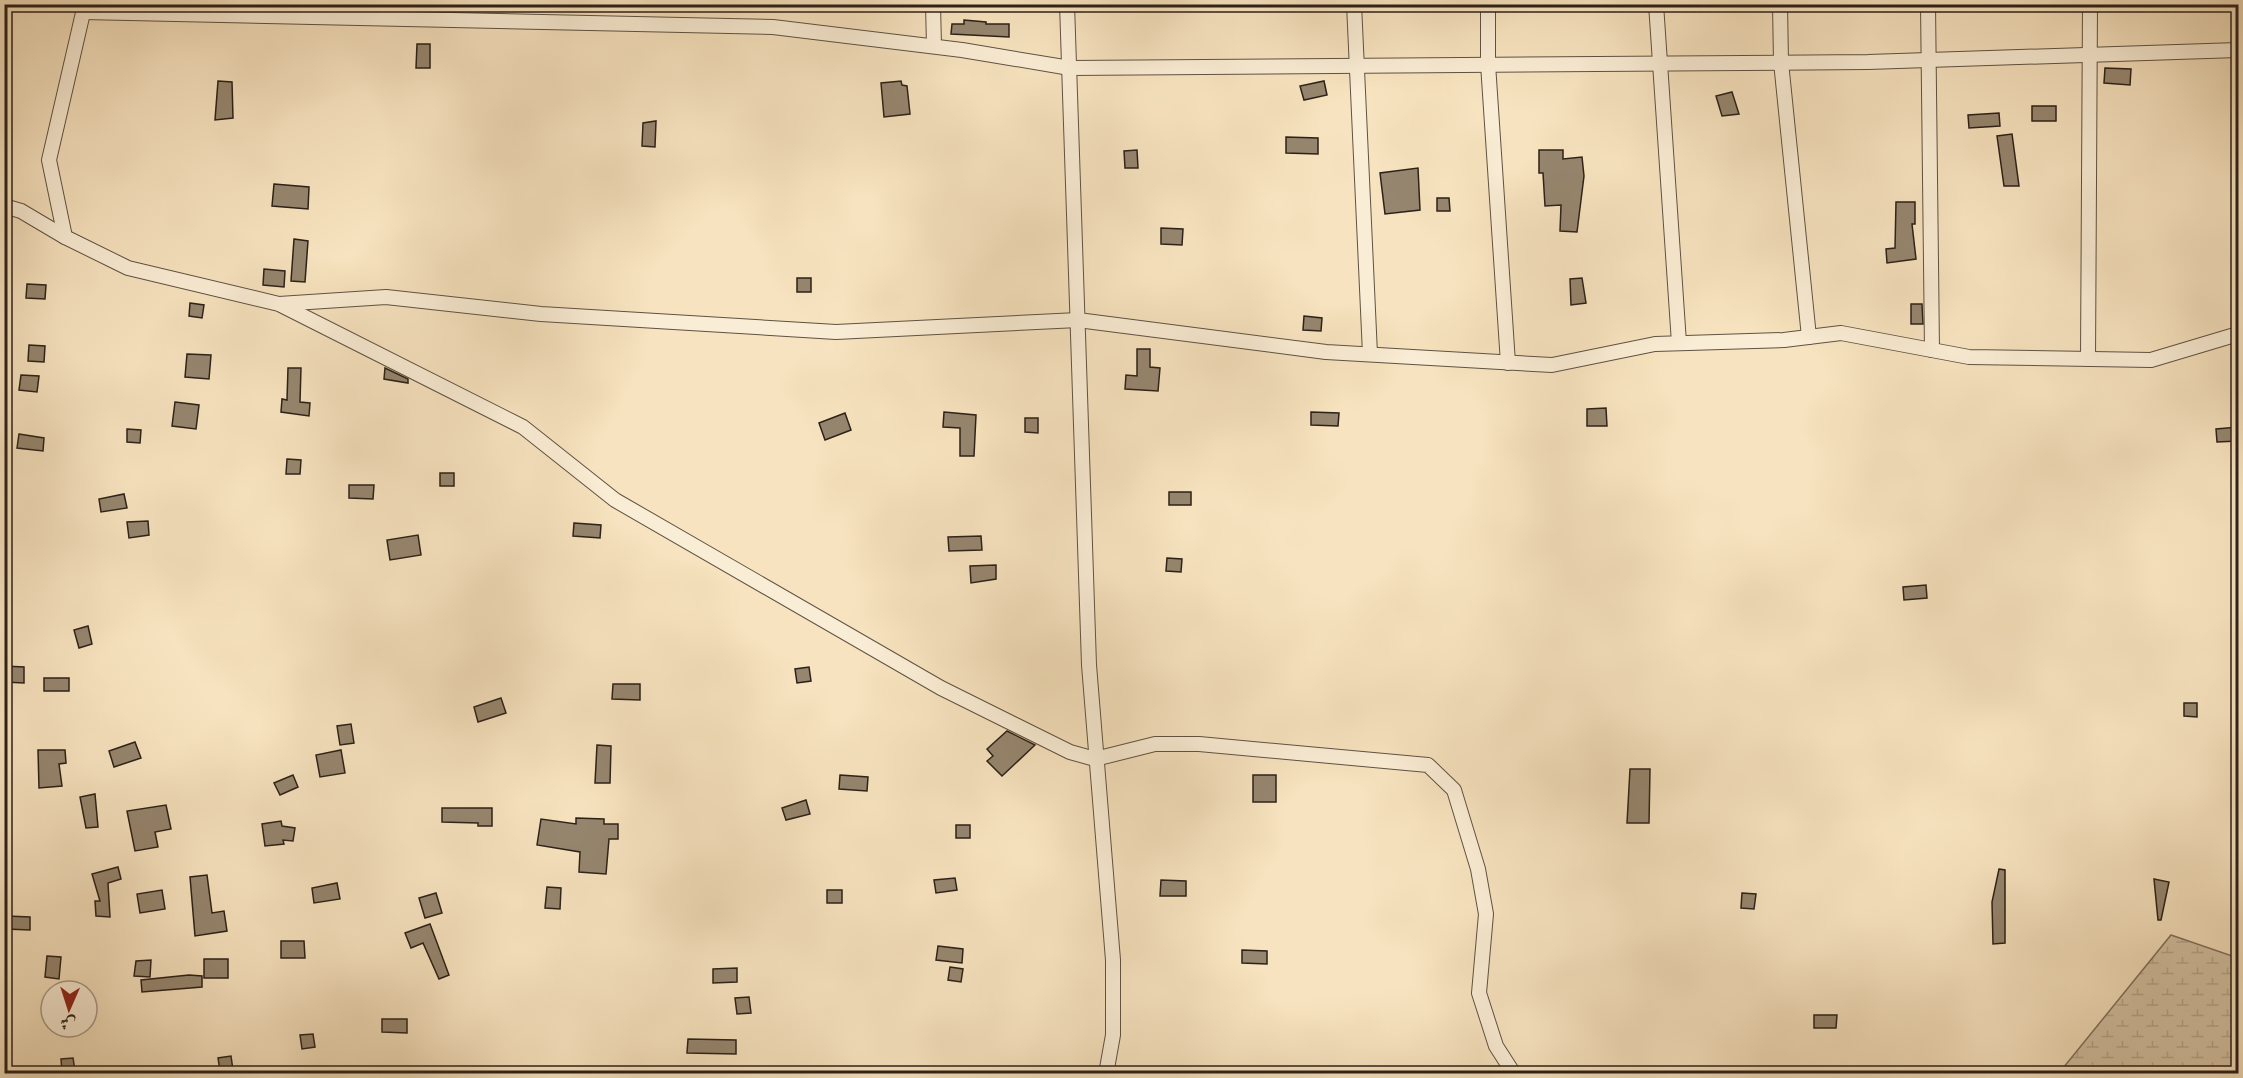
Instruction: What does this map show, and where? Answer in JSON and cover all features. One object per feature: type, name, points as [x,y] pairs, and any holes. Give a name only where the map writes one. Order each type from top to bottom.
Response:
[{"type":"street","points":[[933,4],[934,46]]},
{"type":"street","points":[[1067,4],[1089,665],[1113,960],[1113,1035],[1106,1074]]},
{"type":"street","points":[[1354,4],[1370,354]]},
{"type":"street","points":[[1488,4],[1488,64],[1508,363]]},
{"type":"street","points":[[1656,4],[1679,343]]},
{"type":"street","points":[[1780,4],[1781,62],[1809,337]]},
{"type":"street","points":[[1928,4],[1932,350]]},
{"type":"street","points":[[2088,359],[2090,4]]},
{"type":"street","points":[[66,237],[49,160],[84,8],[773,27],[934,46],[1070,68],[1929,60],[2238,50]]},
{"type":"street","points":[[4,206],[21,211],[128,268],[279,304],[524,427],[615,500],[941,688],[1070,752],[1095,759],[1155,744],[1199,744],[1428,765],[1454,790],[1478,869],[1486,914],[1479,993],[1496,1046],[1514,1074]]},
{"type":"street","points":[[279,304],[386,297],[541,314],[836,332],[1078,320],[1326,352],[1552,365],[1655,344],[1809,337],[1841,333],[1969,357],[2151,360],[2238,334]]},
{"type":"green space","points":[[2171,935],[2238,958],[2238,1073],[2059,1073]]},
{"type":"building","points":[[964,20],[986,22],[986,24],[1009,24],[1009,37],[951,34],[952,24],[964,24]]},
{"type":"building","points":[[417,44],[430,44],[430,68],[416,68]]},
{"type":"building","points":[[2105,68],[2131,69],[2130,85],[2104,83]]},
{"type":"building","points":[[218,81],[232,82],[233,118],[215,120]]},
{"type":"building","points":[[901,81],[902,85],[907,86],[910,114],[884,117],[881,83]]},
{"type":"building","points":[[1324,81],[1327,95],[1304,100],[1300,86]]},
{"type":"building","points":[[1732,92],[1739,114],[1722,116],[1716,96]]},
{"type":"building","points":[[2032,106],[2056,106],[2056,121],[2032,121]]},
{"type":"building","points":[[1999,113],[2000,126],[1969,128],[1968,115]]},
{"type":"building","points":[[656,121],[655,147],[642,146],[643,123]]},
{"type":"building","points":[[2012,134],[2019,186],[2004,186],[1997,136]]},
{"type":"building","points":[[1286,137],[1318,138],[1318,154],[1286,153]]},
{"type":"building","points":[[1137,150],[1138,168],[1125,168],[1124,151]]},
{"type":"building","points":[[1539,150],[1563,150],[1563,159],[1582,157],[1584,176],[1577,232],[1560,231],[1561,205],[1545,206],[1543,173],[1539,173]]},
{"type":"building","points":[[1418,168],[1420,210],[1385,214],[1380,173]]},
{"type":"building","points":[[274,184],[309,187],[308,209],[272,206]]},
{"type":"building","points":[[1437,198],[1449,198],[1450,211],[1437,211]]},
{"type":"building","points":[[1896,202],[1915,202],[1915,224],[1912,224],[1916,259],[1887,263],[1886,249],[1895,248]]},
{"type":"building","points":[[1161,228],[1183,229],[1182,245],[1161,244]]},
{"type":"building","points":[[294,239],[308,241],[305,282],[291,281]]},
{"type":"building","points":[[264,269],[285,271],[284,287],[263,285]]},
{"type":"building","points":[[797,278],[811,278],[811,292],[797,292]]},
{"type":"building","points":[[1582,278],[1586,303],[1571,305],[1570,279]]},
{"type":"building","points":[[27,284],[46,285],[45,299],[26,298]]},
{"type":"building","points":[[190,303],[204,305],[202,318],[189,316]]},
{"type":"building","points":[[1911,304],[1922,304],[1923,324],[1911,324]]},
{"type":"building","points":[[1304,316],[1322,318],[1321,331],[1303,330]]},
{"type":"building","points":[[29,345],[45,346],[44,362],[28,361]]},
{"type":"building","points":[[1137,349],[1150,349],[1150,367],[1160,368],[1158,391],[1125,389],[1126,375],[1137,376]]},
{"type":"building","points":[[187,354],[211,355],[209,379],[185,377]]},
{"type":"building","points":[[288,368],[301,368],[300,402],[310,403],[309,416],[281,412],[282,399],[287,400]]},
{"type":"building","points":[[385,368],[408,379],[408,383],[384,379]]},
{"type":"building","points":[[21,375],[39,376],[37,392],[19,390]]},
{"type":"building","points":[[175,402],[199,405],[196,429],[172,426]]},
{"type":"building","points":[[1606,408],[1607,426],[1587,426],[1587,409]]},
{"type":"building","points":[[944,412],[976,415],[974,456],[960,456],[960,428],[943,427]]},
{"type":"building","points":[[1311,412],[1339,413],[1338,426],[1311,425]]},
{"type":"building","points":[[845,413],[851,430],[825,440],[819,423]]},
{"type":"building","points":[[1025,418],[1038,418],[1038,433],[1025,432]]},
{"type":"building","points":[[2238,427],[2238,441],[2217,442],[2216,429]]},
{"type":"building","points":[[127,429],[141,430],[140,443],[127,442]]},
{"type":"building","points":[[19,434],[44,438],[43,451],[17,448]]},
{"type":"building","points":[[287,459],[301,460],[300,474],[286,474]]},
{"type":"building","points":[[440,473],[454,473],[454,486],[440,486]]},
{"type":"building","points":[[349,485],[374,485],[373,499],[349,498]]},
{"type":"building","points":[[1169,492],[1191,492],[1191,505],[1169,505]]},
{"type":"building","points":[[124,494],[127,508],[101,512],[99,499]]},
{"type":"building","points":[[148,521],[149,535],[129,538],[127,522]]},
{"type":"building","points":[[574,523],[601,525],[600,538],[573,536]]},
{"type":"building","points":[[418,535],[421,555],[390,560],[387,540]]},
{"type":"building","points":[[981,536],[982,550],[949,551],[948,537]]},
{"type":"building","points":[[1167,558],[1182,559],[1181,572],[1166,571]]},
{"type":"building","points":[[996,565],[996,579],[971,583],[970,566]]},
{"type":"building","points":[[1926,585],[1927,598],[1904,600],[1903,587]]},
{"type":"building","points":[[88,626],[92,644],[79,648],[74,630]]},
{"type":"building","points":[[4,666],[24,667],[24,683],[4,682]]},
{"type":"building","points":[[809,667],[811,681],[797,683],[795,669]]},
{"type":"building","points":[[44,678],[69,678],[69,691],[44,691]]},
{"type":"building","points":[[613,684],[640,684],[640,700],[612,699]]},
{"type":"building","points":[[501,698],[506,713],[478,722],[474,707]]},
{"type":"building","points":[[2184,703],[2197,703],[2197,717],[2184,716]]},
{"type":"building","points":[[351,724],[354,743],[340,745],[337,726]]},
{"type":"building","points":[[1007,731],[1035,745],[1002,776],[987,761],[993,756],[987,749]]},
{"type":"building","points":[[135,742],[141,758],[114,767],[109,751]]},
{"type":"building","points":[[597,745],[611,746],[610,783],[595,783]]},
{"type":"building","points":[[38,750],[65,750],[66,763],[59,764],[62,786],[39,788]]},
{"type":"building","points":[[341,750],[345,773],[320,777],[316,755]]},
{"type":"building","points":[[1630,769],[1650,769],[1649,823],[1627,823]]},
{"type":"building","points":[[293,775],[298,787],[280,795],[274,783]]},
{"type":"building","points":[[840,775],[868,777],[867,791],[839,789]]},
{"type":"building","points":[[1253,775],[1276,775],[1276,802],[1253,802]]},
{"type":"building","points":[[95,794],[98,827],[86,828],[80,797]]},
{"type":"building","points":[[806,800],[810,814],[786,820],[782,808]]},
{"type":"building","points":[[166,805],[171,829],[155,832],[158,847],[135,851],[127,811]]},
{"type":"building","points":[[442,808],[492,808],[492,826],[478,826],[478,823],[442,822]]},
{"type":"building","points":[[576,818],[604,819],[604,824],[618,824],[618,839],[609,839],[606,874],[579,872],[580,852],[537,845],[541,819],[576,824]]},
{"type":"building","points":[[281,821],[282,826],[295,828],[293,841],[283,840],[284,844],[265,846],[262,824]]},
{"type":"building","points":[[956,825],[970,825],[970,838],[956,838]]},
{"type":"building","points":[[118,867],[121,879],[108,883],[110,917],[96,916],[95,901],[100,901],[92,874]]},
{"type":"building","points":[[1999,869],[2005,870],[2005,943],[1993,944],[1992,902]]},
{"type":"building","points":[[207,875],[212,913],[224,911],[227,931],[195,936],[190,877]]},
{"type":"building","points":[[955,878],[957,890],[936,893],[934,880]]},
{"type":"building","points":[[2154,879],[2169,882],[2161,920],[2158,920]]},
{"type":"building","points":[[1161,880],[1186,881],[1186,896],[1160,896]]},
{"type":"building","points":[[337,883],[340,899],[314,903],[312,888]]},
{"type":"building","points":[[547,887],[561,888],[560,909],[545,908]]},
{"type":"building","points":[[162,890],[165,909],[140,913],[137,894]]},
{"type":"building","points":[[827,890],[842,890],[842,903],[827,903]]},
{"type":"building","points":[[436,893],[442,913],[425,918],[419,898]]},
{"type":"building","points":[[1742,893],[1756,894],[1754,909],[1741,908]]},
{"type":"building","points":[[7,916],[30,917],[30,930],[6,929]]},
{"type":"building","points":[[430,924],[449,975],[439,979],[423,943],[411,948],[405,933]]},
{"type":"building","points":[[281,941],[304,941],[305,958],[281,958]]},
{"type":"building","points":[[938,946],[963,949],[962,963],[936,960]]},
{"type":"building","points":[[1242,950],[1267,951],[1267,964],[1242,963]]},
{"type":"building","points":[[47,956],[61,957],[59,979],[45,977]]},
{"type":"building","points":[[204,959],[228,959],[228,978],[204,978]]},
{"type":"building","points":[[151,960],[150,977],[134,976],[136,961]]},
{"type":"building","points":[[950,967],[963,969],[961,982],[948,980]]},
{"type":"building","points":[[737,968],[737,982],[713,983],[713,969]]},
{"type":"building","points":[[189,975],[202,976],[202,987],[142,992],[141,980]]},
{"type":"building","points":[[749,997],[751,1013],[737,1014],[735,998]]},
{"type":"building","points":[[1814,1015],[1837,1015],[1836,1028],[1814,1028]]},
{"type":"building","points":[[382,1019],[407,1019],[407,1033],[382,1032]]},
{"type":"building","points":[[313,1034],[315,1047],[302,1049],[300,1035]]},
{"type":"building","points":[[688,1039],[736,1040],[736,1054],[687,1053]]},
{"type":"building","points":[[231,1056],[233,1070],[220,1071],[218,1058]]},
{"type":"building","points":[[73,1058],[75,1070],[62,1072],[61,1059]]}]
